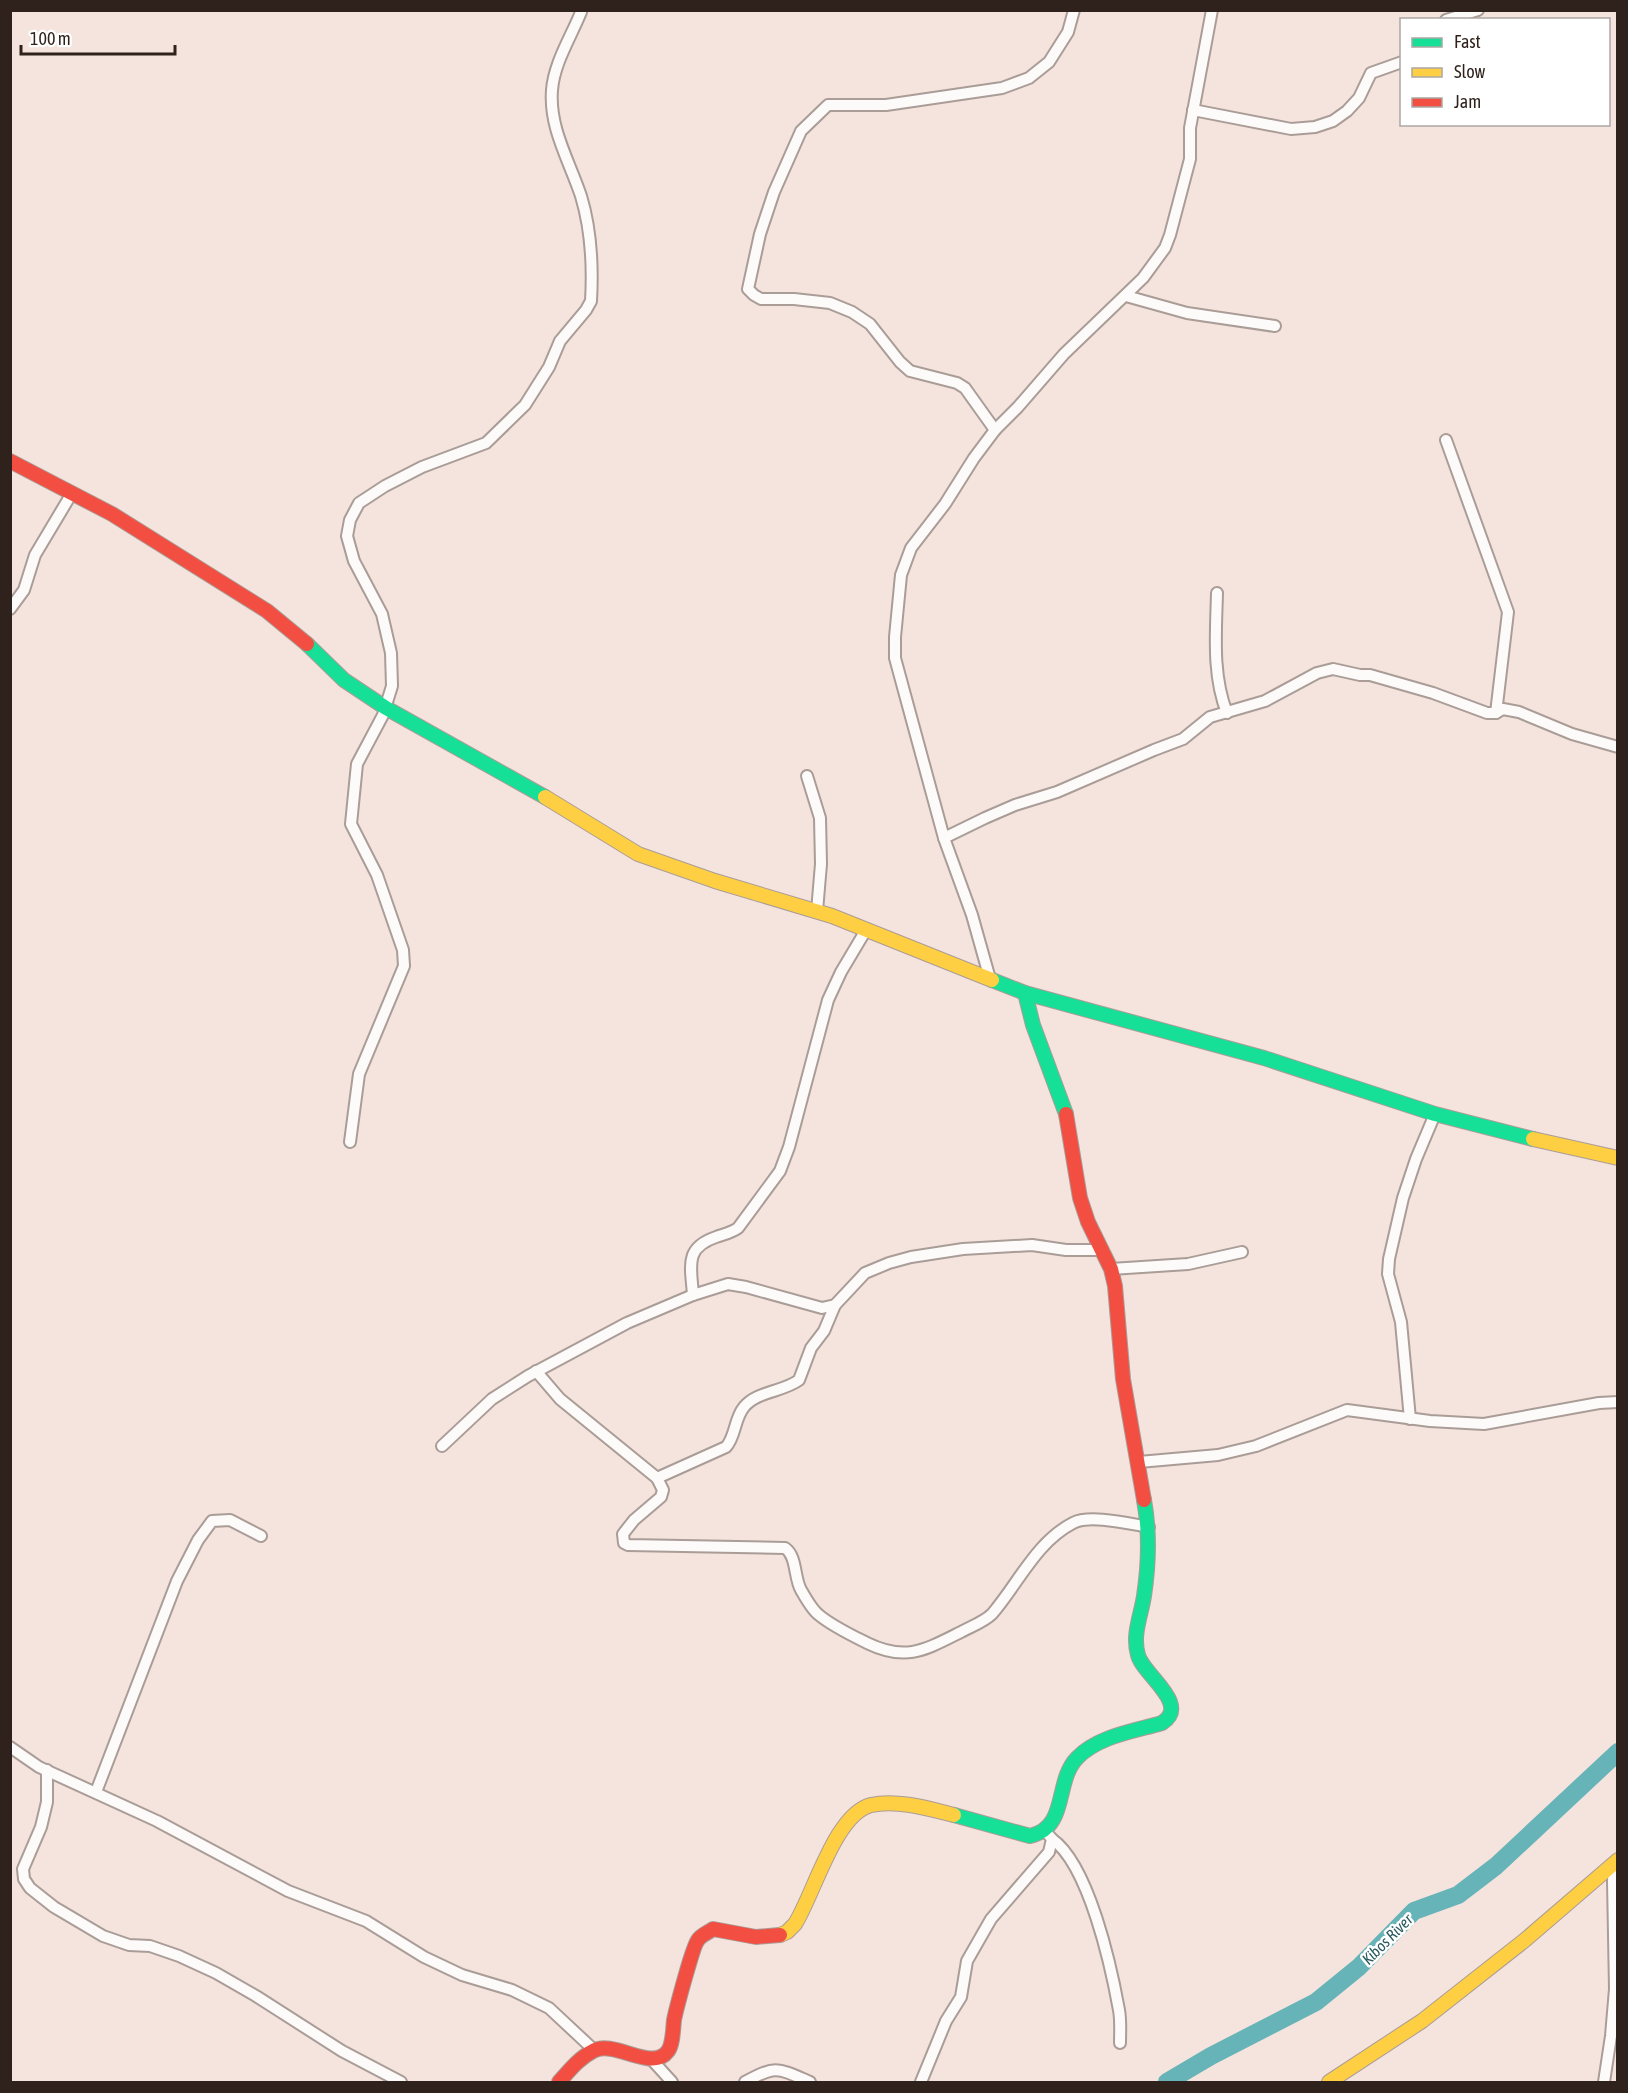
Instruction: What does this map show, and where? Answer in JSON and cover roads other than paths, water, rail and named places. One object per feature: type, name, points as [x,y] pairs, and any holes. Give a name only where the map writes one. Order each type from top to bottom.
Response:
[{"type":"street","points":[[995,430],[964,388],[957,383],[910,371],[870,324],[852,312],[830,303],[794,299],[761,299],[748,289],[760,234],[774,192],[801,131],[828,105],[886,105],[1002,88],[1029,78],[1049,62],[1068,32],[1074,10]]},
{"type":"street","points":[[990,979],[972,915],[944,838],[895,658],[902,575],[911,548],[945,504],[995,430],[1064,354],[1126,296],[1157,261],[1170,235],[1190,159],[1190,128],[1212,10]]},
{"type":"street","points":[[1452,18],[1478,10]]},
{"type":"street","points":[[350,1142],[359,1074],[404,966],[403,950],[377,875],[351,824],[357,764],[386,708],[392,686],[391,653],[382,614],[354,561],[347,536],[350,520],[359,503],[386,486],[422,467],[486,443],[525,405],[549,367],[560,341],[591,301],[590,235],[581,196],[558,138],[552,101],[552,87],[561,56],[581,12]]},
{"type":"street","points":[[1193,110],[1291,129],[1315,127],[1333,121],[1347,111],[1359,98],[1371,74],[1400,62]]},
{"type":"street","points":[[1126,296],[1187,313],[1275,326]]},
{"type":"street","points":[[1446,440],[1508,612],[1496,713]]},
{"type":"street","points":[[10,461],[112,514],[267,611],[293,630],[344,680],[386,708],[529,787],[638,854],[666,866],[817,911],[1026,993],[1253,1055],[1435,1114],[1525,1138],[1617,1158]]},
{"type":"street","points":[[10,609],[24,590],[35,555],[72,493]]},
{"type":"street","points":[[1217,593],[1216,658],[1220,696],[1227,713]]},
{"type":"street","points":[[944,838],[1015,805],[1057,792],[1183,739],[1210,717],[1265,701],[1317,673],[1334,669],[1370,675],[1433,693],[1487,713],[1496,713],[1503,709],[1509,710],[1572,734],[1617,747]]},
{"type":"street","points":[[807,776],[820,818],[821,864],[817,911]]},
{"type":"street","points":[[693,1295],[691,1260],[693,1251],[703,1242],[731,1233],[738,1228],[780,1171],[789,1147],[828,1000],[841,972],[866,930]]},
{"type":"street","points":[[921,2082],[946,2020],[961,1997],[967,1961],[991,1919],[1049,1852],[1049,1836],[1066,1775],[1072,1763],[1082,1752],[1096,1744],[1162,1723],[1171,1714],[1171,1702],[1138,1658],[1136,1646],[1149,1555],[1149,1527],[1123,1379],[1118,1307],[1111,1269],[1088,1222],[1080,1198],[1065,1107],[1033,1025],[1026,993]]},
{"type":"street","points":[[1410,1419],[1401,1322],[1389,1281],[1389,1259],[1403,1198],[1416,1158],[1435,1114]]},
{"type":"street","points":[[657,1478],[726,1447],[745,1406],[753,1399],[800,1380],[811,1348],[824,1331],[835,1305],[865,1273],[911,1257],[963,1249],[1032,1245],[1066,1250],[1102,1250]]},
{"type":"street","points":[[1111,1269],[1188,1264],[1242,1252]]},
{"type":"street","points":[[442,1446],[492,1399],[536,1371],[627,1323],[693,1295],[728,1284],[822,1308],[835,1305]]},
{"type":"street","points":[[536,1371],[560,1399],[657,1478],[663,1490],[661,1497],[634,1520],[623,1534],[624,1543],[628,1545],[785,1548],[790,1552],[799,1587],[818,1614],[868,1643],[890,1650],[909,1653],[925,1650],[990,1616],[1038,1551],[1059,1532],[1075,1522],[1096,1520],[1149,1527]]},
{"type":"street","points":[[1139,1462],[1218,1455],[1256,1446],[1347,1410],[1410,1419],[1484,1424],[1599,1403],[1617,1402]]},
{"type":"street","points":[[96,1792],[177,1581],[198,1540],[213,1521],[230,1520],[261,1536]]},
{"type":"street","points":[[10,1747],[47,1770],[157,1821],[288,1891],[366,1921],[424,1957],[462,1975],[512,1990],[549,2008],[594,2050]]},
{"type":"street","points":[[47,1770],[47,1802],[41,1827],[23,1869],[24,1879],[30,1888],[54,1907],[103,1936],[129,1945],[160,1949],[216,1973],[342,2051],[400,2082]]},
{"type":"street","points":[[559,2082],[577,2062],[594,2050],[615,2049],[657,2060],[669,2050],[675,2016],[697,1940],[713,1929],[768,1937],[782,1935],[792,1928],[848,1822],[866,1805],[878,1803],[956,1815],[1030,1836],[1049,1836],[1068,1854],[1084,1887],[1102,1937],[1119,2013],[1120,2043]]},
{"type":"street","points":[[1604,2082],[1615,1989],[1616,1862]]},
{"type":"street","points":[[1329,2082],[1422,2021],[1516,1947],[1616,1862]]},
{"type":"street","points":[[652,2060],[672,2082]]},
{"type":"street","points":[[745,2082],[772,2070],[780,2070],[810,2082]]},
{"type":"waterway","name":"Kibos River","points":[[1167,2082],[1211,2056],[1316,2002],[1359,1967],[1414,1911],[1458,1895],[1496,1866],[1618,1752]]}]
